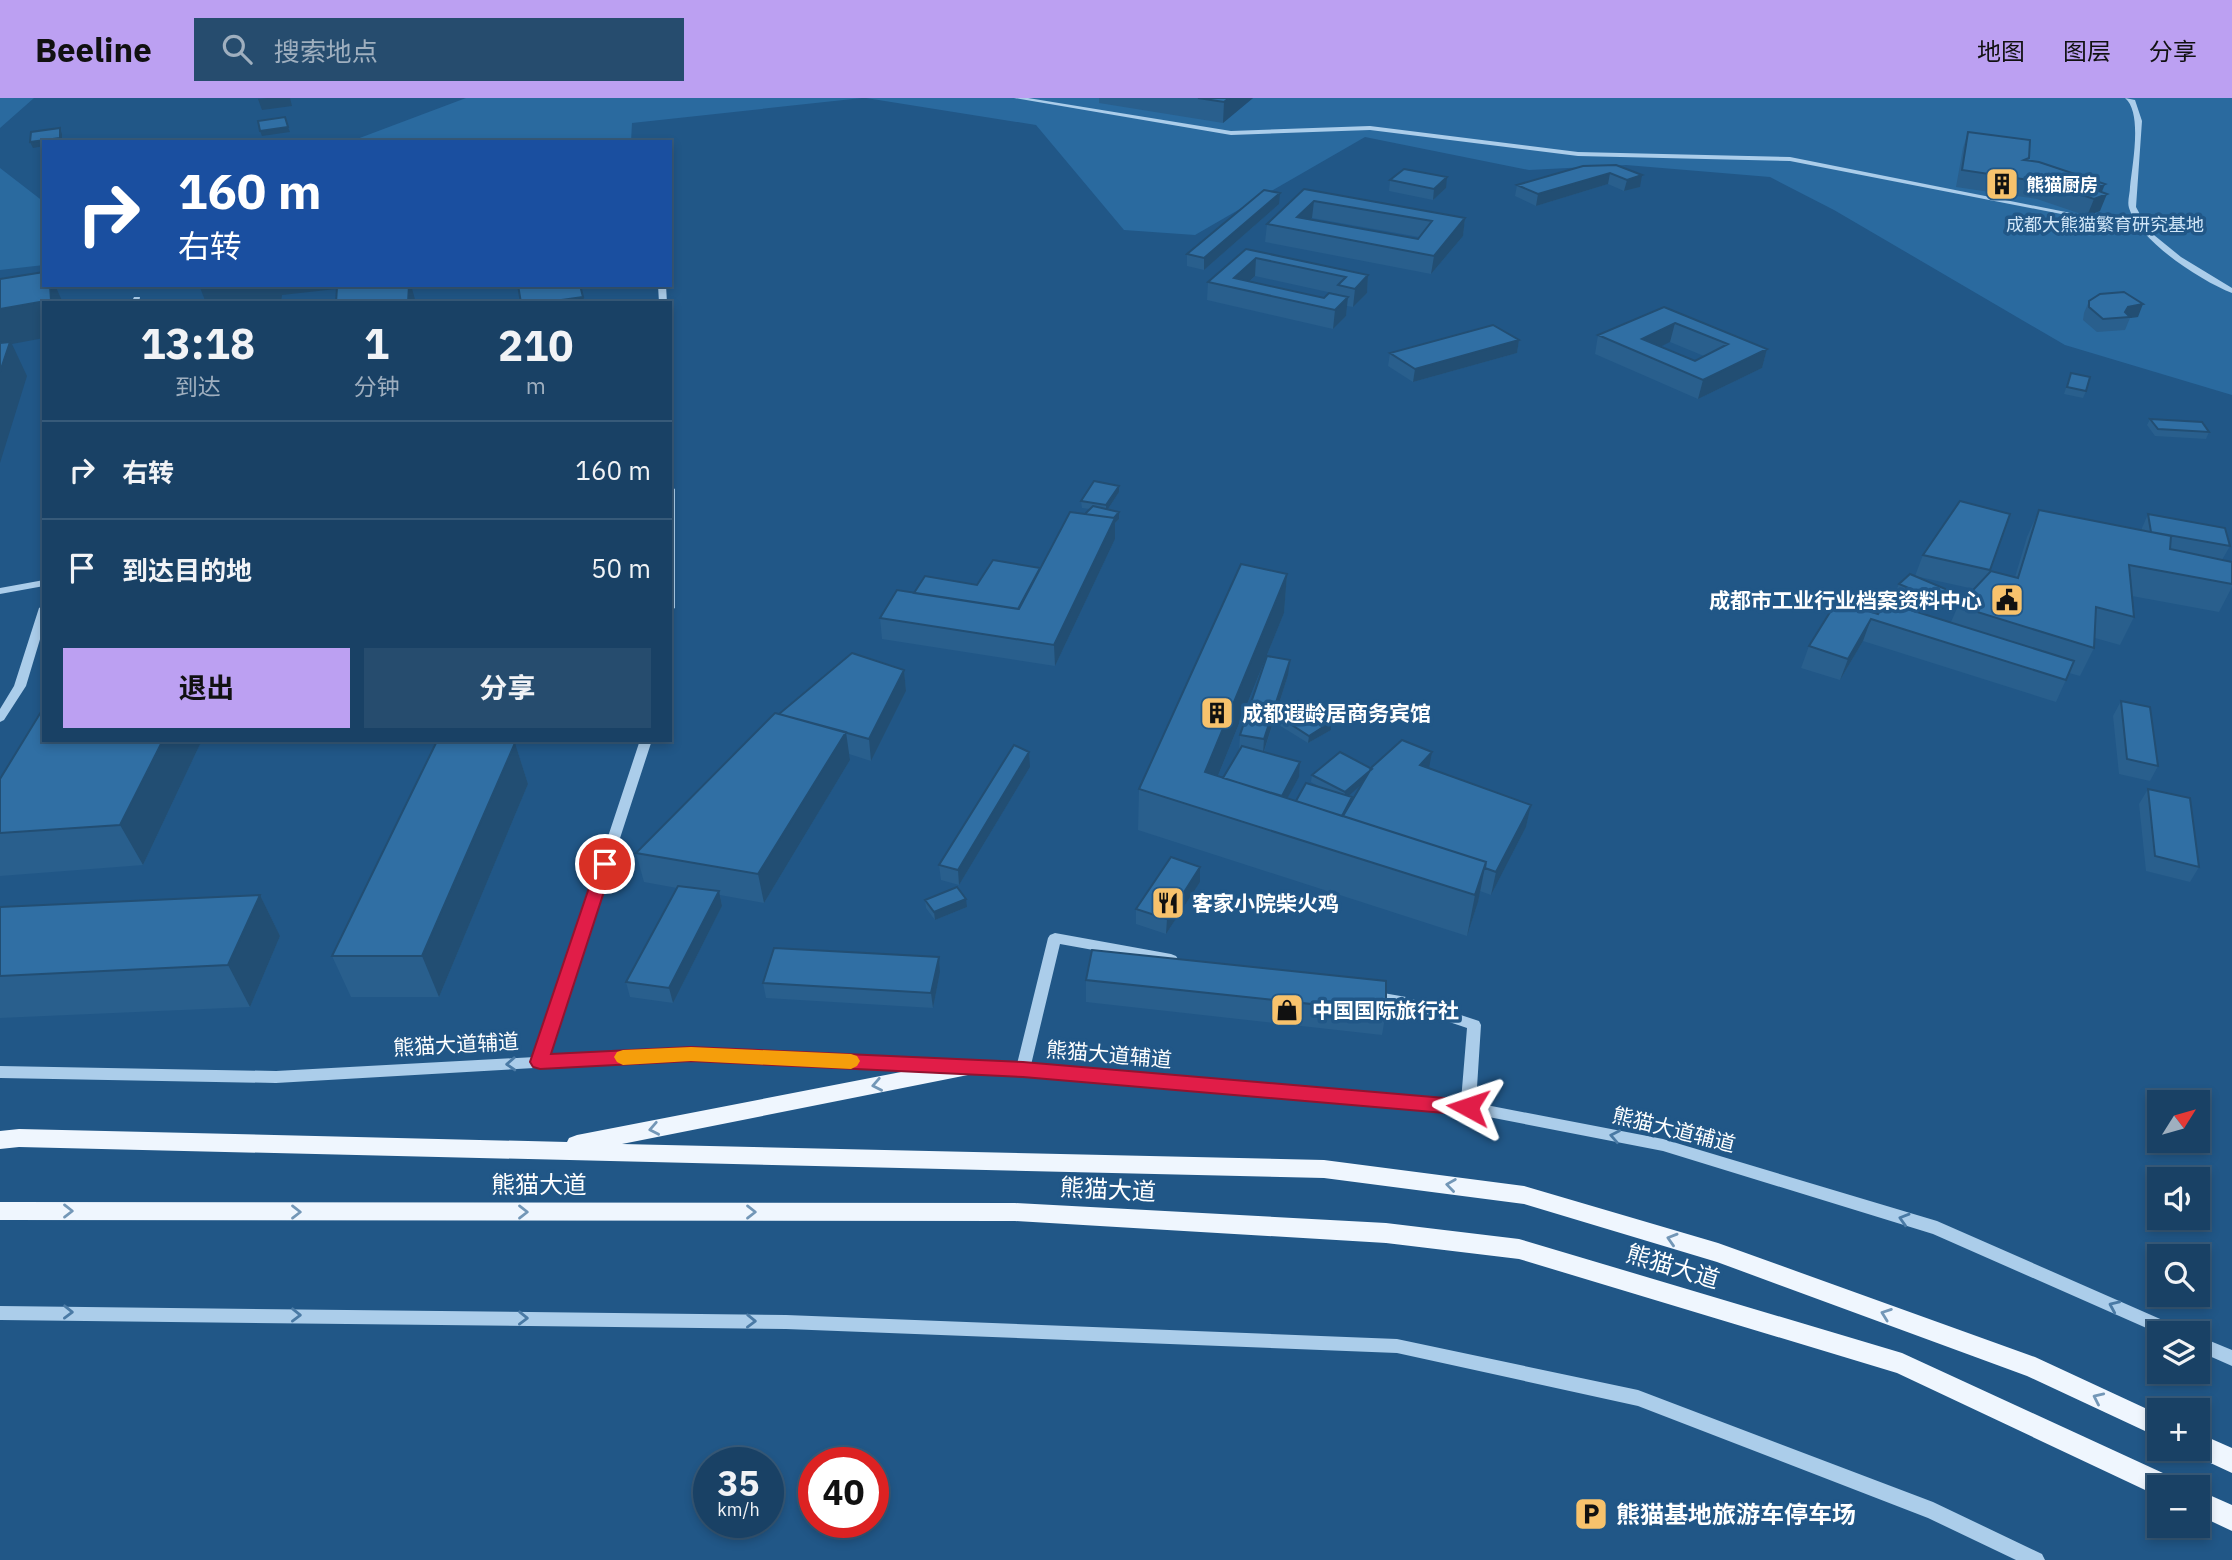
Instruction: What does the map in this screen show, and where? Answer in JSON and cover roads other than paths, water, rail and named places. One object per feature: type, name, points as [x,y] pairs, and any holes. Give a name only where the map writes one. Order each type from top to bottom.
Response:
[{"type":"main road","points":[[544,1150],[968,1067]]},
{"type":"main road","name":"熊猫大道","points":[[0,1140],[19,1138],[1324,1169],[1524,1195],[1718,1253],[2035,1368],[2147,1421]]},
{"type":"main road","name":"熊猫大道","points":[[0,1212],[1015,1212],[1386,1233],[1519,1249],[1902,1364],[2147,1479]]},
{"type":"main road","points":[[2210,1451],[2232,1461]]},
{"type":"main road","points":[[2210,1508],[2232,1518]]},
{"type":"street","points":[[1017,98],[1231,133],[1370,128],[1578,154],[1790,159],[2116,223]]},
{"type":"street","points":[[2128,98],[2133,101],[2139,121],[2132,207],[2146,232],[2178,259],[2232,291]]},
{"type":"street","points":[[0,591],[42,583]]},
{"type":"street","points":[[0,718],[20,686],[42,614]]},
{"type":"street","points":[[540,1062],[645,742]]},
{"type":"street","points":[[1023,1070],[1055,938],[1190,963]]},
{"type":"street","points":[[1352,992],[1406,1002],[1474,1026],[1468,1107]]},
{"type":"street","name":"熊猫大道辅道","points":[[0,1072],[276,1077],[691,1054],[1023,1070],[1468,1107],[1663,1146],[1937,1228],[2148,1321]]},
{"type":"street","points":[[0,1313],[772,1322],[1397,1346],[1638,1398],[1933,1511],[2036,1560]]},
{"type":"street","points":[[2210,1348],[2232,1358]]},
{"type":"place","name":"熊猫厨房","points":[[2002,184]]},
{"type":"place","name":"成都市工业行业档案资料中心","points":[[2007,600]]},
{"type":"place","name":"成都遐龄居商务宾馆","points":[[1217,713]]},
{"type":"place","name":"客家小院柴火鸡","points":[[1168,903]]},
{"type":"place","name":"中国国际旅行社","points":[[1287,1010]]},
{"type":"place","name":"熊猫基地旅游车停车场","points":[[1591,1514]]},
{"type":"park label","name":"成都大熊猫繁育研究基地","points":[[2105,224]]}]
